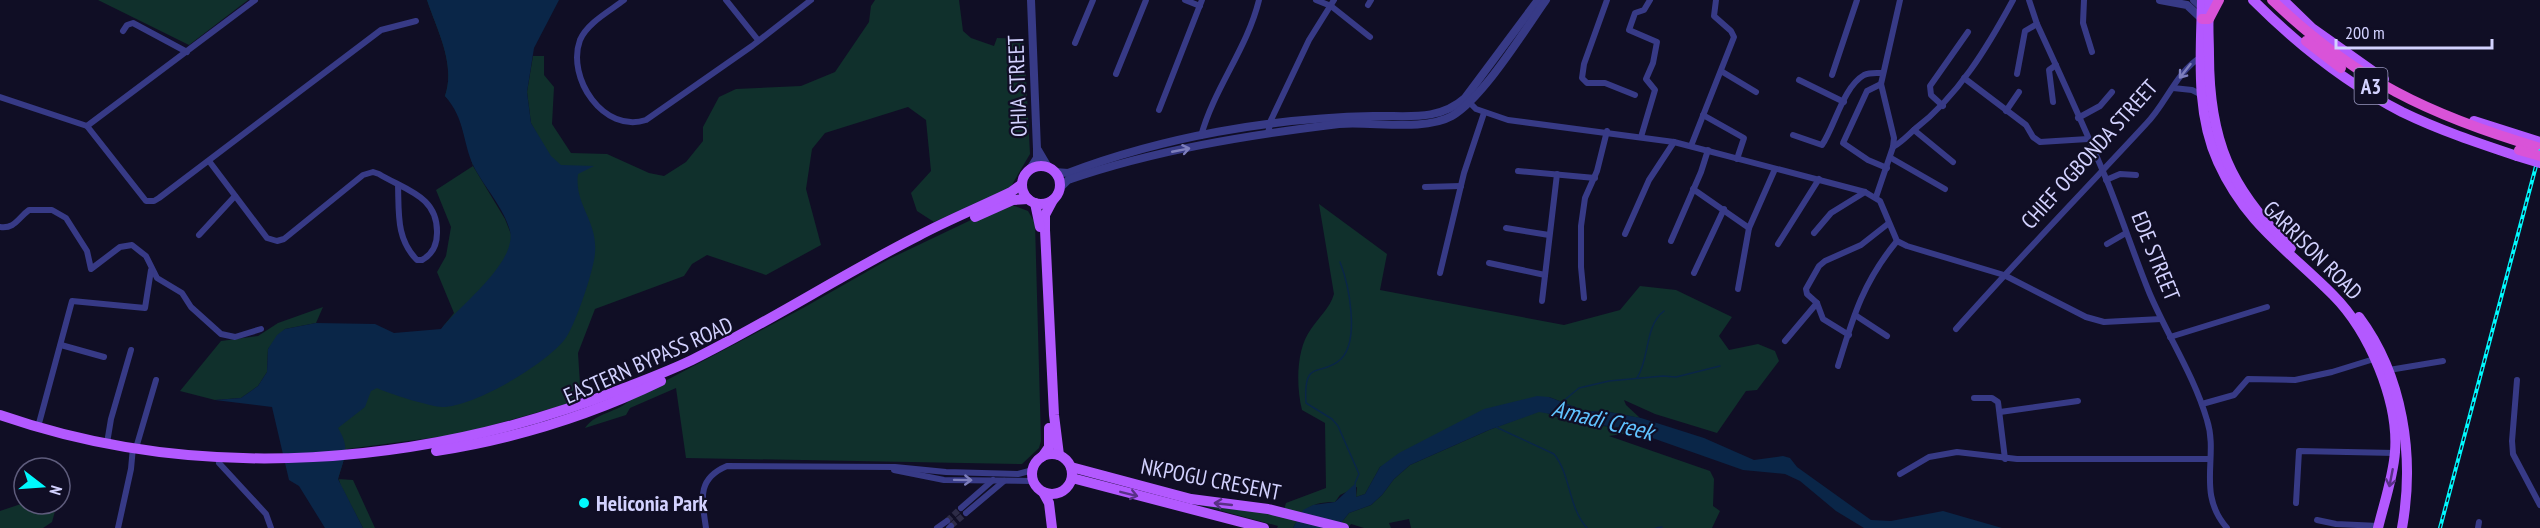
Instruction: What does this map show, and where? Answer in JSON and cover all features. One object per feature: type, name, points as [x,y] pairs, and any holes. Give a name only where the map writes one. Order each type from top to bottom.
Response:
[{"type":"highway","points":[[2205,19],[2219,0]]},
{"type":"highway","name":"A3","points":[[2262,0],[2354,76],[2414,110],[2520,146],[2540,156]]},
{"type":"highway","name":"A3","points":[[2272,0],[2311,41]]},
{"type":"highway","name":"A3","points":[[2520,146],[2540,148]]},
{"type":"main road","points":[[2253,0],[2321,61],[2363,90],[2424,122],[2520,146],[2540,142]]},
{"type":"main road","points":[[2283,0],[2312,28],[2401,91],[2474,121],[2520,146],[2540,162]]},
{"type":"main road","name":"GARRISON ROAD","points":[[2202,1],[2212,116],[2235,179],[2266,224],[2326,280],[2360,318],[2376,343],[2388,370],[2398,401],[2406,446],[2407,491],[2402,528]]},
{"type":"main road","name":"GARRISON ROAD","points":[[2205,19],[2201,57],[2202,95],[2205,122],[2217,161],[2243,208],[2267,236],[2344,307],[2355,320],[2374,359],[2389,401],[2395,434],[2395,453],[2378,527]]},
{"type":"main road","points":[[1052,528],[1049,503],[1033,475],[1049,447],[1040,226],[1032,201],[1024,193],[1022,184],[1030,170],[1037,166],[1052,169],[1060,179],[1060,188],[1045,215],[1054,415],[1059,455]]},
{"type":"main road","name":"EASTERN BYPASS ROAD","points":[[373,457],[459,439],[565,410],[658,375],[699,356],[917,236],[1011,192],[1022,184]]},
{"type":"main road","name":"EASTERN BYPASS ROAD","points":[[183,455],[219,463],[373,457],[472,444],[568,418],[618,400],[715,354],[948,229],[1013,200],[1032,201]]},
{"type":"main road","points":[[1032,201],[1044,204],[1053,201]]},
{"type":"main road","name":"EASTERN BYPASS ROAD","points":[[0,415],[38,427],[107,443],[183,455],[255,462]]},
{"type":"main road","points":[[1042,457],[1051,454],[1059,455],[1066,460],[1072,473],[1066,489],[1052,494],[1042,492]]},
{"type":"main road","name":"NKPOGU CRESENT","points":[[1072,473],[1191,499],[1281,511],[1344,528]]},
{"type":"main road","name":"NKPOGU CRESENT","points":[[1072,473],[1264,528]]},
{"type":"main road","points":[[1058,528],[1059,493]]},
{"type":"street","points":[[87,126],[255,0]]},
{"type":"street","points":[[624,0],[584,34],[580,41],[578,55],[582,80],[588,95],[602,111],[620,120],[639,123],[811,0]]},
{"type":"street","points":[[726,0],[758,40]]},
{"type":"street","name":"OHIA STREET","points":[[1030,170],[1036,158],[1037,149],[1031,0]]},
{"type":"street","points":[[1075,44],[1093,0]]},
{"type":"street","points":[[1116,74],[1146,0]]},
{"type":"street","points":[[1159,110],[1201,3],[1185,0]]},
{"type":"street","points":[[1201,136],[1215,96],[1243,48],[1259,0]]},
{"type":"street","points":[[1316,0],[1332,3],[1370,37]]},
{"type":"street","points":[[1467,101],[1538,0]]},
{"type":"street","points":[[1037,149],[1052,169],[1068,173],[1155,151],[1334,117],[1435,115],[1467,101],[1546,0]]},
{"type":"street","points":[[1607,0],[1584,64],[1582,78],[1587,83],[1605,83],[1635,95]]},
{"type":"street","points":[[1641,136],[1655,90],[1646,79],[1653,63],[1657,42],[1629,30],[1636,12],[1644,10],[1650,0]]},
{"type":"street","points":[[1691,146],[1734,37],[1731,31],[1713,16],[1716,0]]},
{"type":"street","points":[[1832,75],[1857,0]]},
{"type":"street","points":[[1876,197],[1893,147],[1894,138],[1881,84],[1900,0]]},
{"type":"street","points":[[1893,147],[1943,106],[1964,78],[2013,0]]},
{"type":"street","name":"EDE STREET","points":[[2029,0],[2037,24],[2104,176],[2170,338],[2202,404],[2211,434],[2211,501],[2215,512],[2227,528]]},
{"type":"street","points":[[2084,0],[2083,22],[2092,52]]},
{"type":"street","points":[[2160,0],[2187,5],[2205,19]]},
{"type":"street","points":[[1269,129],[1309,40],[1332,3]]},
{"type":"street","points":[[0,97],[87,126],[146,201],[154,201],[381,30],[416,21]]},
{"type":"street","points":[[123,31],[127,25],[133,23],[187,51]]},
{"type":"street","points":[[2017,75],[2025,31],[2037,24]]},
{"type":"street","points":[[1943,106],[1931,96],[1930,86],[1968,32]]},
{"type":"street","name":"CHIEF OGBONDA STREET","points":[[1956,329],[2004,275],[2104,176],[2148,123],[2186,69],[2201,57]]},
{"type":"street","points":[[2053,102],[2049,70],[2056,65]]},
{"type":"street","points":[[1721,71],[1756,92]]},
{"type":"street","points":[[1793,135],[1822,145],[1844,102],[1862,77],[1871,73],[1883,73]]},
{"type":"street","points":[[1964,78],[2026,125],[2033,137],[2040,142],[2088,139]]},
{"type":"street","points":[[1799,80],[1844,102]]},
{"type":"street","points":[[1881,84],[1867,91],[1843,143],[1868,160],[1887,168]]},
{"type":"street","points":[[2173,88],[2192,90],[2202,95]]},
{"type":"street","points":[[2006,111],[2019,92]]},
{"type":"street","points":[[2078,118],[2100,106],[2112,92]]},
{"type":"street","points":[[1467,101],[1484,112],[1508,120],[1607,131],[1674,142],[1775,169],[1819,178],[1864,192],[1876,197],[1885,209],[1897,241],[2004,275],[2065,307],[2096,319],[2122,322],[2162,319]]},
{"type":"street","points":[[1440,273],[1461,186],[1484,112]]},
{"type":"street","points":[[1703,115],[1744,138],[1737,159]]},
{"type":"street","points":[[1060,188],[1068,180],[1201,136],[1269,129]]},
{"type":"street","points":[[1914,130],[1953,162]]},
{"type":"street","points":[[1584,298],[1581,226],[1585,198],[1595,178],[1607,131]]},
{"type":"street","points":[[1625,234],[1646,187],[1674,142]]},
{"type":"street","points":[[1671,241],[1708,150]]},
{"type":"street","points":[[1891,158],[1945,189]]},
{"type":"street","points":[[209,161],[267,238],[277,241],[284,239],[363,175],[373,172],[379,174],[424,199],[435,214],[438,227],[435,247],[422,260],[417,260],[405,246],[399,227],[398,185]]},
{"type":"street","points":[[1738,289],[1749,228],[1775,169]]},
{"type":"street","points":[[1518,171],[1595,178]]},
{"type":"street","points":[[1542,301],[1557,174]]},
{"type":"street","points":[[2104,176],[2120,174],[2136,176]]},
{"type":"street","points":[[1778,244],[1819,178]]},
{"type":"street","points":[[1425,187],[1461,186]]},
{"type":"street","points":[[1693,189],[1749,228]]},
{"type":"street","points":[[1814,233],[1832,213],[1864,192]]},
{"type":"street","points":[[199,235],[235,196]]},
{"type":"street","points":[[1694,273],[1724,209]]},
{"type":"street","points":[[0,227],[8,228],[15,225],[29,210],[52,210],[66,218],[81,241],[91,269],[126,244],[140,250],[157,278],[182,293],[191,307],[221,334],[235,337],[261,328]]},
{"type":"street","points":[[1849,335],[1823,319],[1817,303],[1806,291],[1819,266],[1832,257],[1861,245],[1889,223]]},
{"type":"street","points":[[1506,228],[1549,235]]},
{"type":"street","points":[[2107,244],[2126,233]]},
{"type":"street","points":[[1838,366],[1869,278],[1897,241]]},
{"type":"street","points":[[1489,263],[1545,275]]},
{"type":"street","points":[[38,427],[72,301],[145,308],[151,269]]},
{"type":"street","points":[[1785,341],[1817,303]]},
{"type":"street","points":[[2170,338],[2267,307]]},
{"type":"street","points":[[1855,315],[1887,336]]},
{"type":"street","points":[[61,345],[104,357]]},
{"type":"street","points":[[107,443],[111,419],[130,350]]},
{"type":"street","points":[[2202,404],[2234,395],[2248,379],[2295,380],[2374,359]]},
{"type":"street","points":[[2388,370],[2443,361]]},
{"type":"street","points":[[118,528],[135,448],[156,380]]},
{"type":"street","points":[[2517,380],[2513,454],[2540,505]]},
{"type":"street","points":[[1974,398],[1996,399],[2000,412],[2005,459]]},
{"type":"street","points":[[2000,412],[2078,401]]},
{"type":"street","points":[[2296,504],[2299,451],[2395,453]]},
{"type":"street","points":[[1900,474],[1929,457],[1940,454],[1970,453],[2005,459],[2210,459]]},
{"type":"street","points":[[219,463],[266,514],[271,528]]},
{"type":"street","points":[[706,528],[702,501],[704,486],[713,474],[727,466],[885,468],[1004,477],[1033,475]]},
{"type":"street","points":[[885,468],[944,480],[993,480],[1018,474],[1033,475]]},
{"type":"street","points":[[993,480],[964,511],[1004,477]]},
{"type":"street","points":[[2317,520],[2336,524],[2378,527]]},
{"type":"street","points":[[937,528],[949,525]]},
{"type":"green space","points":[[98,0],[248,0],[189,45]]},
{"type":"green space","points":[[427,0],[471,0],[473,166],[457,109],[445,96],[448,84],[447,59]]},
{"type":"green space","points":[[875,0],[959,0],[963,31],[971,38],[994,46],[997,38],[1024,39],[1030,154],[1010,188],[934,222],[917,211],[911,193],[931,171],[926,120],[908,107],[825,133],[812,149],[806,189],[821,245],[766,275],[707,255],[692,264],[684,276],[595,309],[578,353],[581,400],[461,434],[347,449],[338,478],[327,445],[328,417],[378,385],[442,393],[554,166],[531,123],[527,92],[533,56],[544,56],[544,75],[554,87],[552,124],[571,153],[607,154],[649,173],[664,176],[686,162],[703,141],[703,127],[719,97],[736,89],[801,86],[835,72],[869,22],[871,6]]},
{"type":"green space","points":[[473,166],[505,219],[511,234],[516,266],[441,329],[454,313],[437,272],[446,256],[451,227],[436,190]]},
{"type":"green space","points":[[1319,204],[1387,254],[1380,290],[1564,325],[1620,310],[1640,286],[1676,290],[1732,317],[1719,336],[1729,350],[1758,344],[1775,351],[1779,361],[1757,390],[1746,391],[1717,433],[1655,414],[1624,400],[1626,405],[1640,418],[1609,412],[1585,411],[1549,397],[1380,467],[1365,494],[1356,497],[1357,487],[1340,495],[1335,502],[1314,505],[1305,511],[1293,528],[1277,528],[1278,526],[1077,472],[1282,516],[1286,503],[1326,488],[1325,423],[1302,410],[1298,379],[1300,357],[1306,337],[1334,294]]},
{"type":"green space","points":[[1012,205],[1028,211],[1035,223],[1041,441],[1039,448],[1022,464],[686,458],[676,388],[630,408],[626,415],[585,428],[595,419],[803,308],[889,259],[992,210]]},
{"type":"green space","points":[[323,307],[316,323],[285,329],[268,349],[267,372],[258,386],[241,398],[215,400],[180,391],[221,341],[258,336],[278,323]]},
{"type":"green space","points":[[1539,411],[1570,422],[1636,432],[1609,436],[1710,471],[1714,479],[1713,506],[1720,511],[1712,528],[1411,528],[1409,519],[1389,523],[1391,528],[1364,528],[1351,524],[1348,528],[1337,528],[1349,513],[1371,505],[1410,465]]},
{"type":"green space","points":[[339,479],[353,480],[375,528],[363,528]]},
{"type":"green space","points":[[12,507],[12,516],[54,516],[52,522],[43,528],[0,528],[0,511]]},
{"type":"water","points":[[427,0],[559,0],[534,48],[527,92],[531,123],[551,156],[561,165],[594,166],[578,174],[578,185],[579,195],[593,231],[594,261],[579,311],[565,339],[556,349],[526,372],[472,400],[442,407],[377,388],[371,391],[365,407],[338,428],[345,448],[338,479],[363,528],[325,528],[299,486],[289,480],[272,407],[215,400],[241,398],[258,386],[267,372],[268,349],[277,335],[285,329],[316,323],[375,324],[394,333],[441,329],[485,283],[505,257],[510,243],[510,231],[499,206],[474,167],[457,114],[445,96],[448,84],[447,59]]},
{"type":"water","name":"Amadi Creek","points":[[1537,396],[1549,397],[1585,411],[1609,412],[1641,418],[1704,438],[1754,460],[1783,456],[1790,458],[1797,467],[1871,520],[1891,521],[1943,511],[2002,528],[1864,528],[1836,511],[1800,481],[1785,474],[1743,470],[1624,428],[1566,421],[1556,415],[1539,412],[1489,430],[1410,465],[1371,505],[1349,513],[1337,528],[1293,528],[1303,510],[1313,505],[1335,502],[1356,483],[1356,497],[1365,494],[1380,467],[1399,453],[1484,409]]},
{"type":"waterway","points":[[1340,262],[1347,284],[1351,312],[1350,339],[1341,359],[1310,374],[1307,379],[1306,403],[1332,419],[1338,426],[1359,474],[1355,483]]},
{"type":"waterway","points":[[1637,378],[1644,362],[1653,325],[1664,311]]},
{"type":"waterway","name":"Amadi Creek","points":[[1561,403],[1579,388],[1609,381],[1676,377],[1720,366]]},
{"type":"waterway","points":[[1496,427],[1554,454],[1564,471],[1576,511],[1587,528]]},
{"type":"waterway","points":[[1656,528],[1662,527]]},
{"type":"tunnel","points":[[947,521],[961,508]]},
{"type":"tunnel","points":[[951,526],[966,513]]},
{"type":"railway","points":[[2440,528],[2540,151]]},
{"type":"place","name":"Heliconia Park","points":[[584,503]]}]
